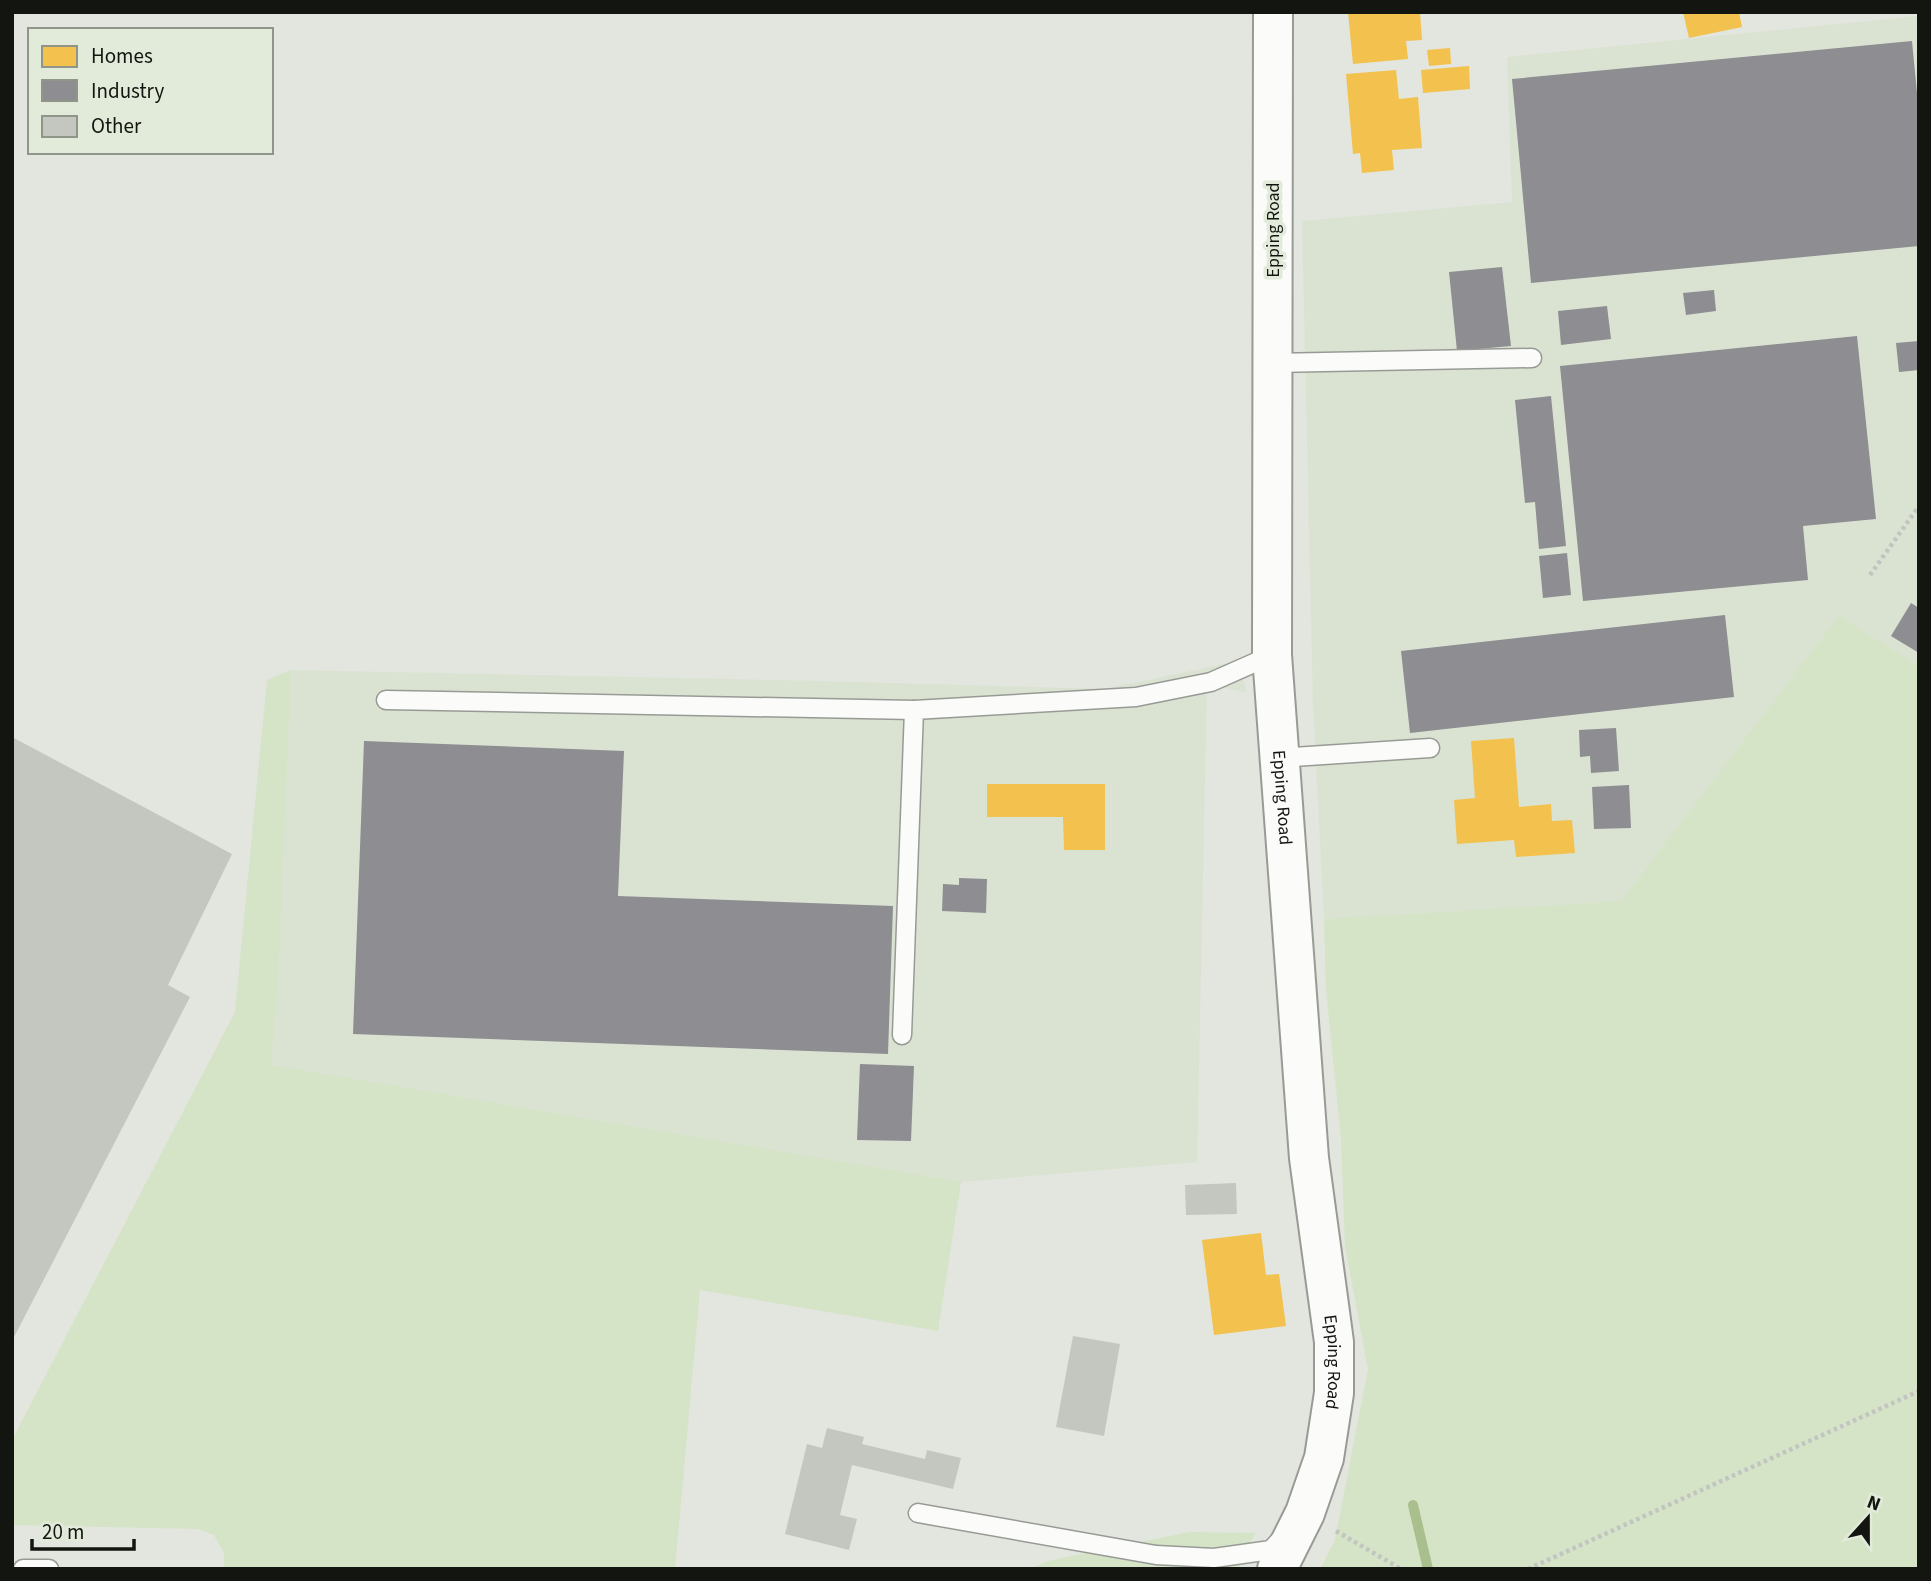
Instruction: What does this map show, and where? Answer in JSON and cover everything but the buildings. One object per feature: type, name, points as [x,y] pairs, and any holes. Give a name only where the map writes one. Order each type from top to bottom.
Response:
[{"type":"main road","name":"Epping Road","points":[[1273,12],[1272,655],[1309,1158],[1334,1342],[1334,1392],[1324,1458],[1305,1513],[1277,1569]]},
{"type":"lane","points":[[1273,363],[1532,358]]},
{"type":"lane","points":[[386,700],[914,710],[1136,697],[1211,682],[1272,655]]},
{"type":"lane","points":[[902,1035],[914,710]]},
{"type":"lane","points":[[1278,758],[1430,748]]},
{"type":"lane","points":[[918,1513],[1156,1555],[1214,1558],[1271,1550],[1305,1513]]},
{"type":"lane","points":[[23,1569],[49,1569]]},
{"type":"path","points":[[1870,575],[1919,506]]},
{"type":"path","points":[[1528,1569],[1919,1391]]},
{"type":"path","points":[[1305,1513],[1401,1569]]},
{"type":"shaded area","points":[[1919,16],[1919,666],[1839,617],[1621,901],[1324,919],[1313,703],[1302,221],[1512,202],[1507,57]]},
{"type":"shaded area","points":[[1240,661],[1246,692],[1207,685],[1197,1162],[961,1182],[270,1065],[291,670],[1104,689]]},
{"type":"green space","points":[[1839,616],[1919,666],[1919,1569],[1320,1569],[1335,1540],[1368,1369],[1345,1246],[1341,1139],[1326,990],[1324,919],[1621,901]]},
{"type":"green space","points":[[291,670],[278,977],[271,1065],[961,1182],[938,1331],[700,1290],[675,1569],[224,1569],[224,1553],[214,1535],[198,1529],[12,1525],[12,1440],[235,1012],[267,680]]},
{"type":"green space","points":[[1189,1532],[1255,1533],[1238,1569],[1030,1569],[1048,1561]]},
{"type":"waterway","points":[[1413,1505],[1428,1569]]}]
